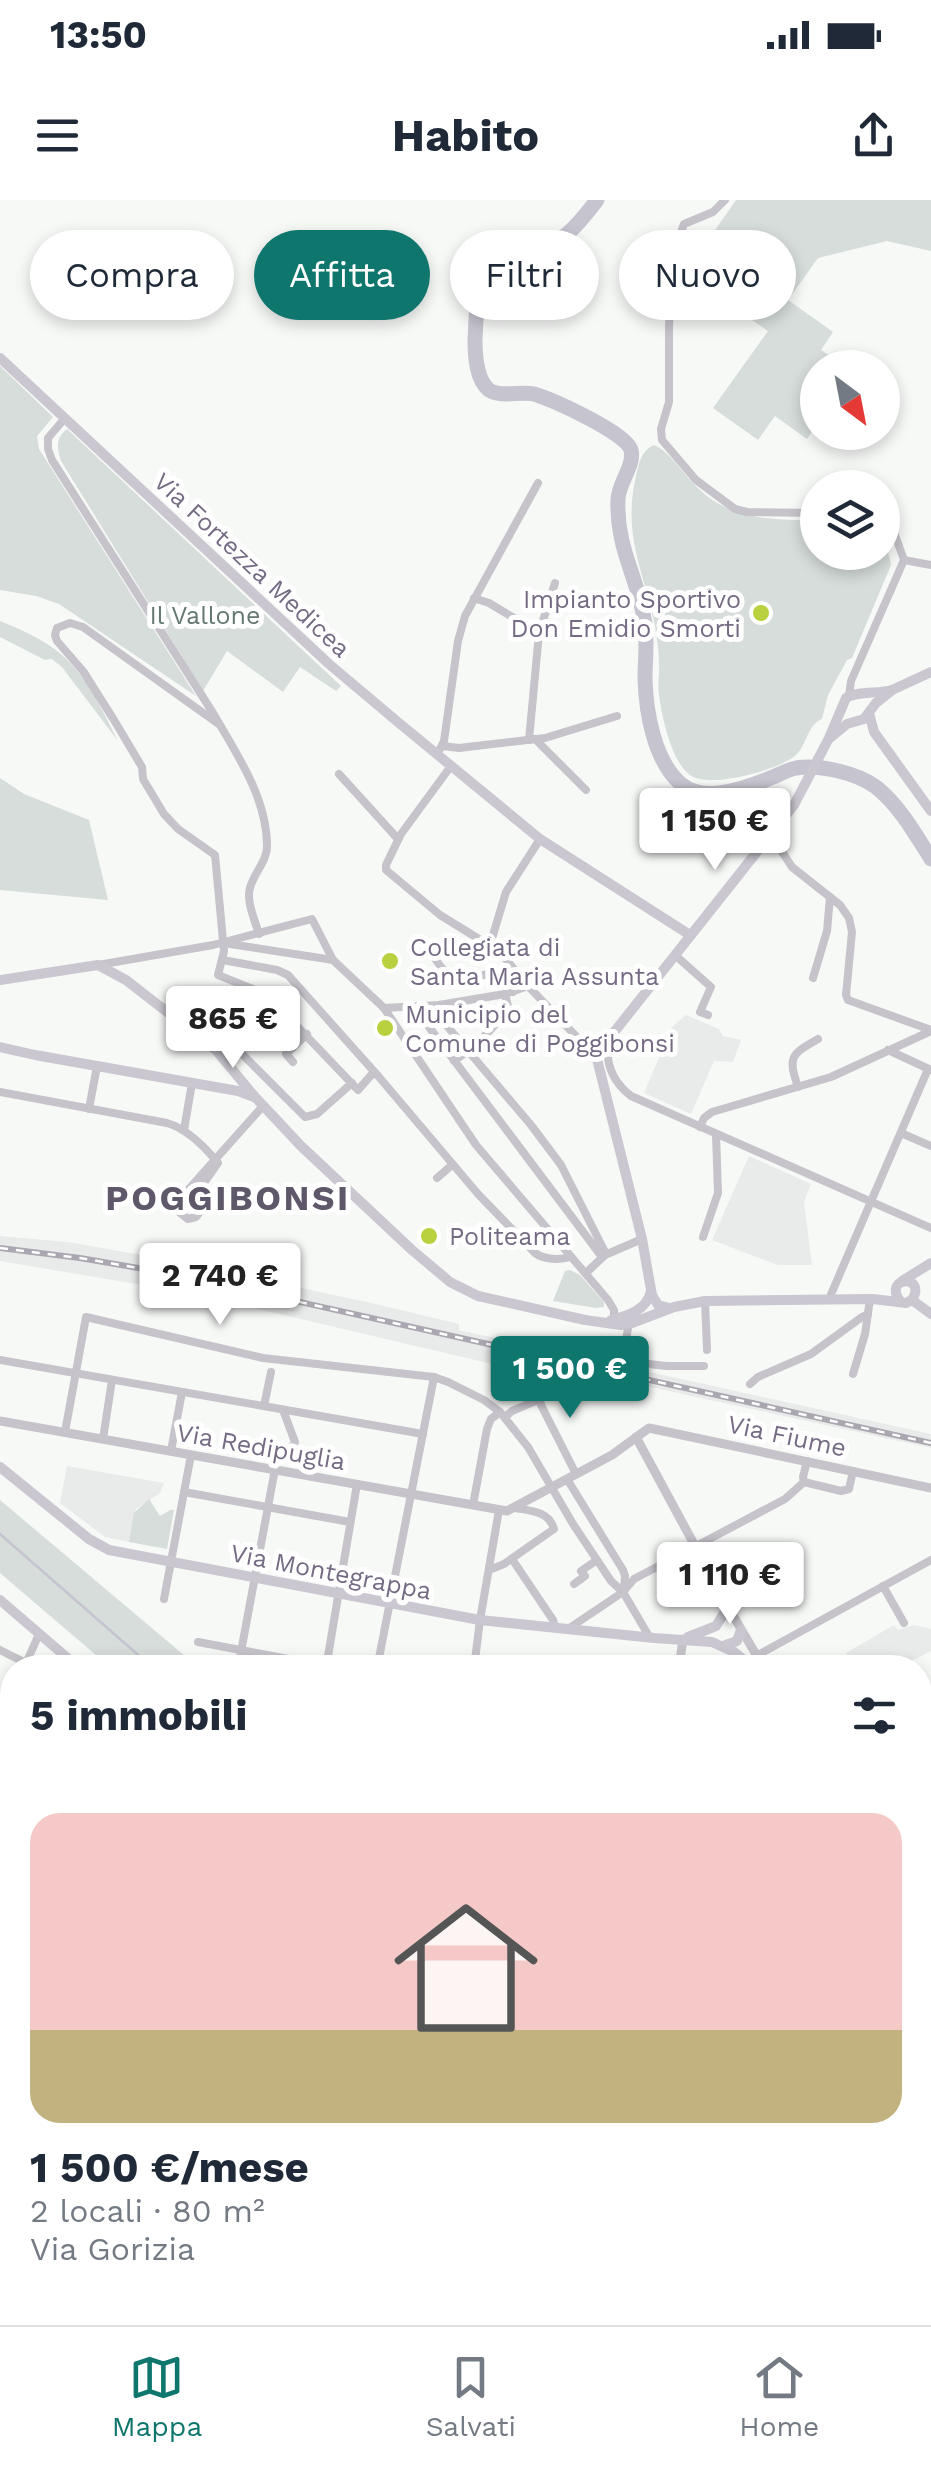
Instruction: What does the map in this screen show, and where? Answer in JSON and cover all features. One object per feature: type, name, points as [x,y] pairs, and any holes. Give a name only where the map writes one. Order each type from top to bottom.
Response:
[{"type":"main road","name":"Via Fortezza Medicea","points":[[0,358],[343,677],[440,751],[451,766],[540,839],[690,935]]},
{"type":"main road","points":[[829,738],[864,719],[876,702],[892,690],[931,672]]},
{"type":"main road","points":[[670,1308],[656,1303],[651,1291],[596,1057],[796,802],[844,702],[857,695],[892,690]]},
{"type":"main road","points":[[857,695],[869,701],[874,732]]},
{"type":"main road","points":[[843,709],[847,718],[874,732],[931,811]]},
{"type":"main road","points":[[0,980],[98,965],[126,980],[216,1050],[305,1150],[384,1225],[456,1286],[474,1295],[585,1320],[610,1321],[642,1307],[651,1291]]},
{"type":"main road","points":[[3,1049],[230,1089],[264,1106]]},
{"type":"main road","points":[[230,1089],[240,1077]]},
{"type":"main road","points":[[870,1299],[929,1265]]},
{"type":"main road","points":[[910,1298],[929,1265]]},
{"type":"main road","points":[[900,1284],[913,1284],[910,1298]]},
{"type":"main road","points":[[900,1284],[895,1292],[931,1314]]},
{"type":"main road","points":[[610,1321],[630,1324],[670,1308],[705,1301],[910,1298]]},
{"type":"main road","name":"Via Montegrappa","points":[[0,1467],[100,1546],[116,1552],[480,1620],[708,1641],[723,1646]]},
{"type":"main road","points":[[0,1600],[64,1655]]},
{"type":"main road","points":[[683,1639],[716,1626],[728,1607]]},
{"type":"main road","points":[[723,1646],[734,1643],[741,1630]]},
{"type":"main road","points":[[723,1646],[736,1655]]},
{"type":"street","points":[[723,202],[711,213],[684,224],[677,244],[672,270],[670,402],[661,428],[662,440],[692,476],[731,506],[750,512],[800,513]]},
{"type":"street","points":[[65,418],[50,434],[52,460],[220,725],[252,784],[267,851],[249,892],[259,934]]},
{"type":"street","points":[[538,482],[460,630],[440,751],[532,739],[616,716]]},
{"type":"street","points":[[857,695],[856,674],[904,560],[900,549]]},
{"type":"street","points":[[904,560],[931,565]]},
{"type":"street","points":[[532,739],[539,633],[555,583]]},
{"type":"street","points":[[474,598],[539,633]]},
{"type":"street","points":[[220,725],[80,625],[67,623],[55,632],[56,639],[114,720],[168,820],[214,855],[226,943],[218,974],[269,997],[355,1086]]},
{"type":"street","points":[[532,739],[586,790]]},
{"type":"street","points":[[451,766],[398,839],[386,870],[440,914],[502,953],[596,1057]]},
{"type":"street","points":[[340,774],[398,839]]},
{"type":"street","points":[[771,835],[792,867],[843,908],[852,928],[848,1000],[931,1030]]},
{"type":"street","points":[[490,945],[506,892],[540,839]]},
{"type":"street","points":[[813,978],[827,931],[830,897]]},
{"type":"street","points":[[98,965],[226,943],[312,919],[332,960],[384,1008],[471,1138],[610,1302],[614,1313],[610,1321]]},
{"type":"street","points":[[226,943],[332,960]]},
{"type":"street","points":[[425,943],[450,976],[464,978],[501,972],[509,993],[508,1009],[454,1061]]},
{"type":"street","points":[[675,955],[710,987],[700,1012],[708,1015]]},
{"type":"street","points":[[223,960],[288,975],[452,1165],[536,1255],[571,1257]]},
{"type":"street","points":[[384,1008],[439,1004],[509,993],[528,986]]},
{"type":"street","points":[[439,1004],[446,1024],[564,1169],[604,1256]]},
{"type":"street","points":[[182,1022],[206,1018],[304,1117],[311,1117],[374,1072]]},
{"type":"street","points":[[429,1027],[604,1256]]},
{"type":"street","points":[[700,1127],[706,1116],[716,1111],[836,1075],[931,1030]]},
{"type":"street","points":[[293,1062],[286,1054],[307,1034]]},
{"type":"street","points":[[328,1057],[346,1040]]},
{"type":"street","points":[[798,1087],[792,1059],[798,1050],[818,1040]]},
{"type":"street","points":[[608,1042],[608,1067],[626,1092],[931,1228]]},
{"type":"street","points":[[830,1299],[930,1070],[888,1050]]},
{"type":"street","points":[[89,1109],[97,1066]]},
{"type":"street","points":[[184,1130],[192,1083]]},
{"type":"street","points":[[0,1092],[167,1122],[184,1130],[215,1158],[218,1165],[205,1180],[199,1215],[188,1218],[178,1209],[182,1196],[215,1158],[264,1106],[288,1100]]},
{"type":"street","points":[[501,1124],[518,1110]]},
{"type":"street","points":[[901,1133],[931,1146]]},
{"type":"street","points":[[703,1237],[718,1193],[716,1134]]},
{"type":"street","points":[[437,1178],[452,1165]]},
{"type":"street","points":[[182,1196],[194,1195],[200,1200]]},
{"type":"street","points":[[586,1273],[604,1256],[642,1240]]},
{"type":"street","points":[[853,1374],[864,1340],[870,1299]]},
{"type":"street","points":[[705,1301],[707,1350]]},
{"type":"street","points":[[750,1384],[811,1354],[868,1314]]},
{"type":"street","points":[[65,1432],[86,1316],[264,1358],[434,1378],[473,1394],[502,1414],[533,1455],[596,1560],[623,1592],[650,1638]]},
{"type":"street","points":[[630,1324],[626,1342],[630,1361],[704,1366]]},
{"type":"street","points":[[0,1360],[423,1434]]},
{"type":"street","points":[[264,1406],[270,1372]]},
{"type":"street","points":[[380,1655],[434,1378]]},
{"type":"street","points":[[102,1439],[112,1380]]},
{"type":"street","points":[[171,1451],[182,1392]]},
{"type":"street","points":[[473,1505],[492,1419],[545,1395],[609,1395]]},
{"type":"street","points":[[540,1399],[572,1477],[624,1572],[623,1592]]},
{"type":"street","points":[[240,1655],[273,1469],[294,1444],[294,1433],[283,1410]]},
{"type":"street","name":"Via Redipuglia","points":[[0,1421],[499,1510],[515,1508]]},
{"type":"street","name":"Via Fiume","points":[[636,1437],[656,1428],[931,1488]]},
{"type":"street","points":[[515,1508],[617,1452],[636,1437],[758,1655],[931,1560]]},
{"type":"street","points":[[164,1599],[190,1455]]},
{"type":"street","points":[[804,1482],[807,1461]]},
{"type":"street","points":[[804,1482],[845,1491],[850,1487],[853,1471]]},
{"type":"street","points":[[568,1629],[623,1592],[634,1579],[790,1496],[804,1482]]},
{"type":"street","points":[[328,1655],[357,1484]]},
{"type":"street","points":[[184,1492],[350,1522]]},
{"type":"street","points":[[488,1570],[512,1559],[554,1529],[545,1514],[515,1508]]},
{"type":"street","points":[[476,1655],[499,1510]]},
{"type":"street","points":[[512,1559],[555,1628]]},
{"type":"street","points":[[574,1584],[584,1576],[581,1571],[596,1560]]},
{"type":"street","points":[[884,1586],[904,1623]]},
{"type":"street","points":[[30,1655],[40,1634]]},
{"type":"street","points":[[681,1655],[683,1639]]},
{"type":"street","points":[[198,1642],[266,1655]]},
{"type":"shaded area","points":[[686,1015],[719,1029],[723,1036],[741,1040],[733,1062],[714,1061],[691,1114],[644,1093],[672,1027]]},
{"type":"shaded area","points":[[749,1156],[811,1184],[804,1202],[812,1265],[778,1265],[712,1240]]},
{"type":"shaded area","points":[[0,1236],[68,1242],[153,1257],[266,1286],[268,1281],[367,1302],[459,1324],[459,1330],[931,1434],[931,1448],[632,1383],[517,1375],[517,1370],[195,1294],[0,1261]]},
{"type":"shaded area","points":[[67,1466],[164,1483],[160,1493],[136,1509],[129,1542],[105,1537],[60,1503]]},
{"type":"shaded area","points":[[894,1625],[898,1630],[914,1625],[931,1629],[931,1651],[923,1655],[846,1653]]},
{"type":"green space","points":[[736,200],[931,200],[931,251],[887,241],[818,258],[796,289],[796,230],[715,230]]},
{"type":"green space","points":[[796,306],[833,332],[821,350],[800,350],[800,434],[775,416],[758,440],[713,408],[768,331],[752,320],[796,320]]},
{"type":"green space","points":[[0,366],[53,417],[37,436],[39,449],[196,696],[59,604],[0,590]]},
{"type":"green space","name":"Il Vallone","points":[[67,429],[341,686],[336,691],[300,667],[283,692],[227,651],[203,691],[61,461],[58,444]]},
{"type":"green space","name":"Impianto Sportivo Don Emidio Smorti","points":[[654,445],[660,448],[720,505],[750,516],[800,521],[800,570],[889,570],[852,658],[847,660],[828,695],[822,719],[788,761],[716,780],[693,777],[679,763],[663,716],[655,626],[633,535],[632,497],[646,451]]},
{"type":"green space","points":[[0,621],[44,642],[72,665],[118,741],[62,667],[0,637]]},
{"type":"green space","points":[[0,778],[24,794],[89,820],[108,900],[0,890]]},
{"type":"green space","points":[[565,1271],[580,1275],[604,1307],[553,1301]]},
{"type":"green space","points":[[149,1499],[160,1516],[174,1510],[167,1549],[129,1542],[134,1513]]},
{"type":"green space","points":[[0,1500],[184,1655],[96,1655],[0,1573]]},
{"type":"waterway","points":[[597,200],[567,234],[487,286],[477,311],[476,360],[481,380],[489,390],[499,394],[534,394],[556,402],[603,426],[631,450],[631,462],[619,494],[618,517],[644,618],[647,706],[664,763],[681,784],[700,793],[747,787],[796,768],[816,767],[848,774],[876,787],[892,802],[931,859]]},
{"type":"waterway","points":[[0,1534],[138,1655]]},
{"type":"railway","points":[[0,1248],[179,1275],[931,1443]]},
{"type":"place","name":"Impianto Sportivo Don Emidio Smorti","points":[[761,613]]},
{"type":"place","name":"Collegiata di Santa Maria Assunta","points":[[390,961]]},
{"type":"place","name":"Municipio del Comune di Poggibonsi","points":[[385,1028]]},
{"type":"place","name":"Politeama","points":[[429,1236]]},
{"type":"district","name":"POGGIBONSI","points":[[228,1198]]}]
